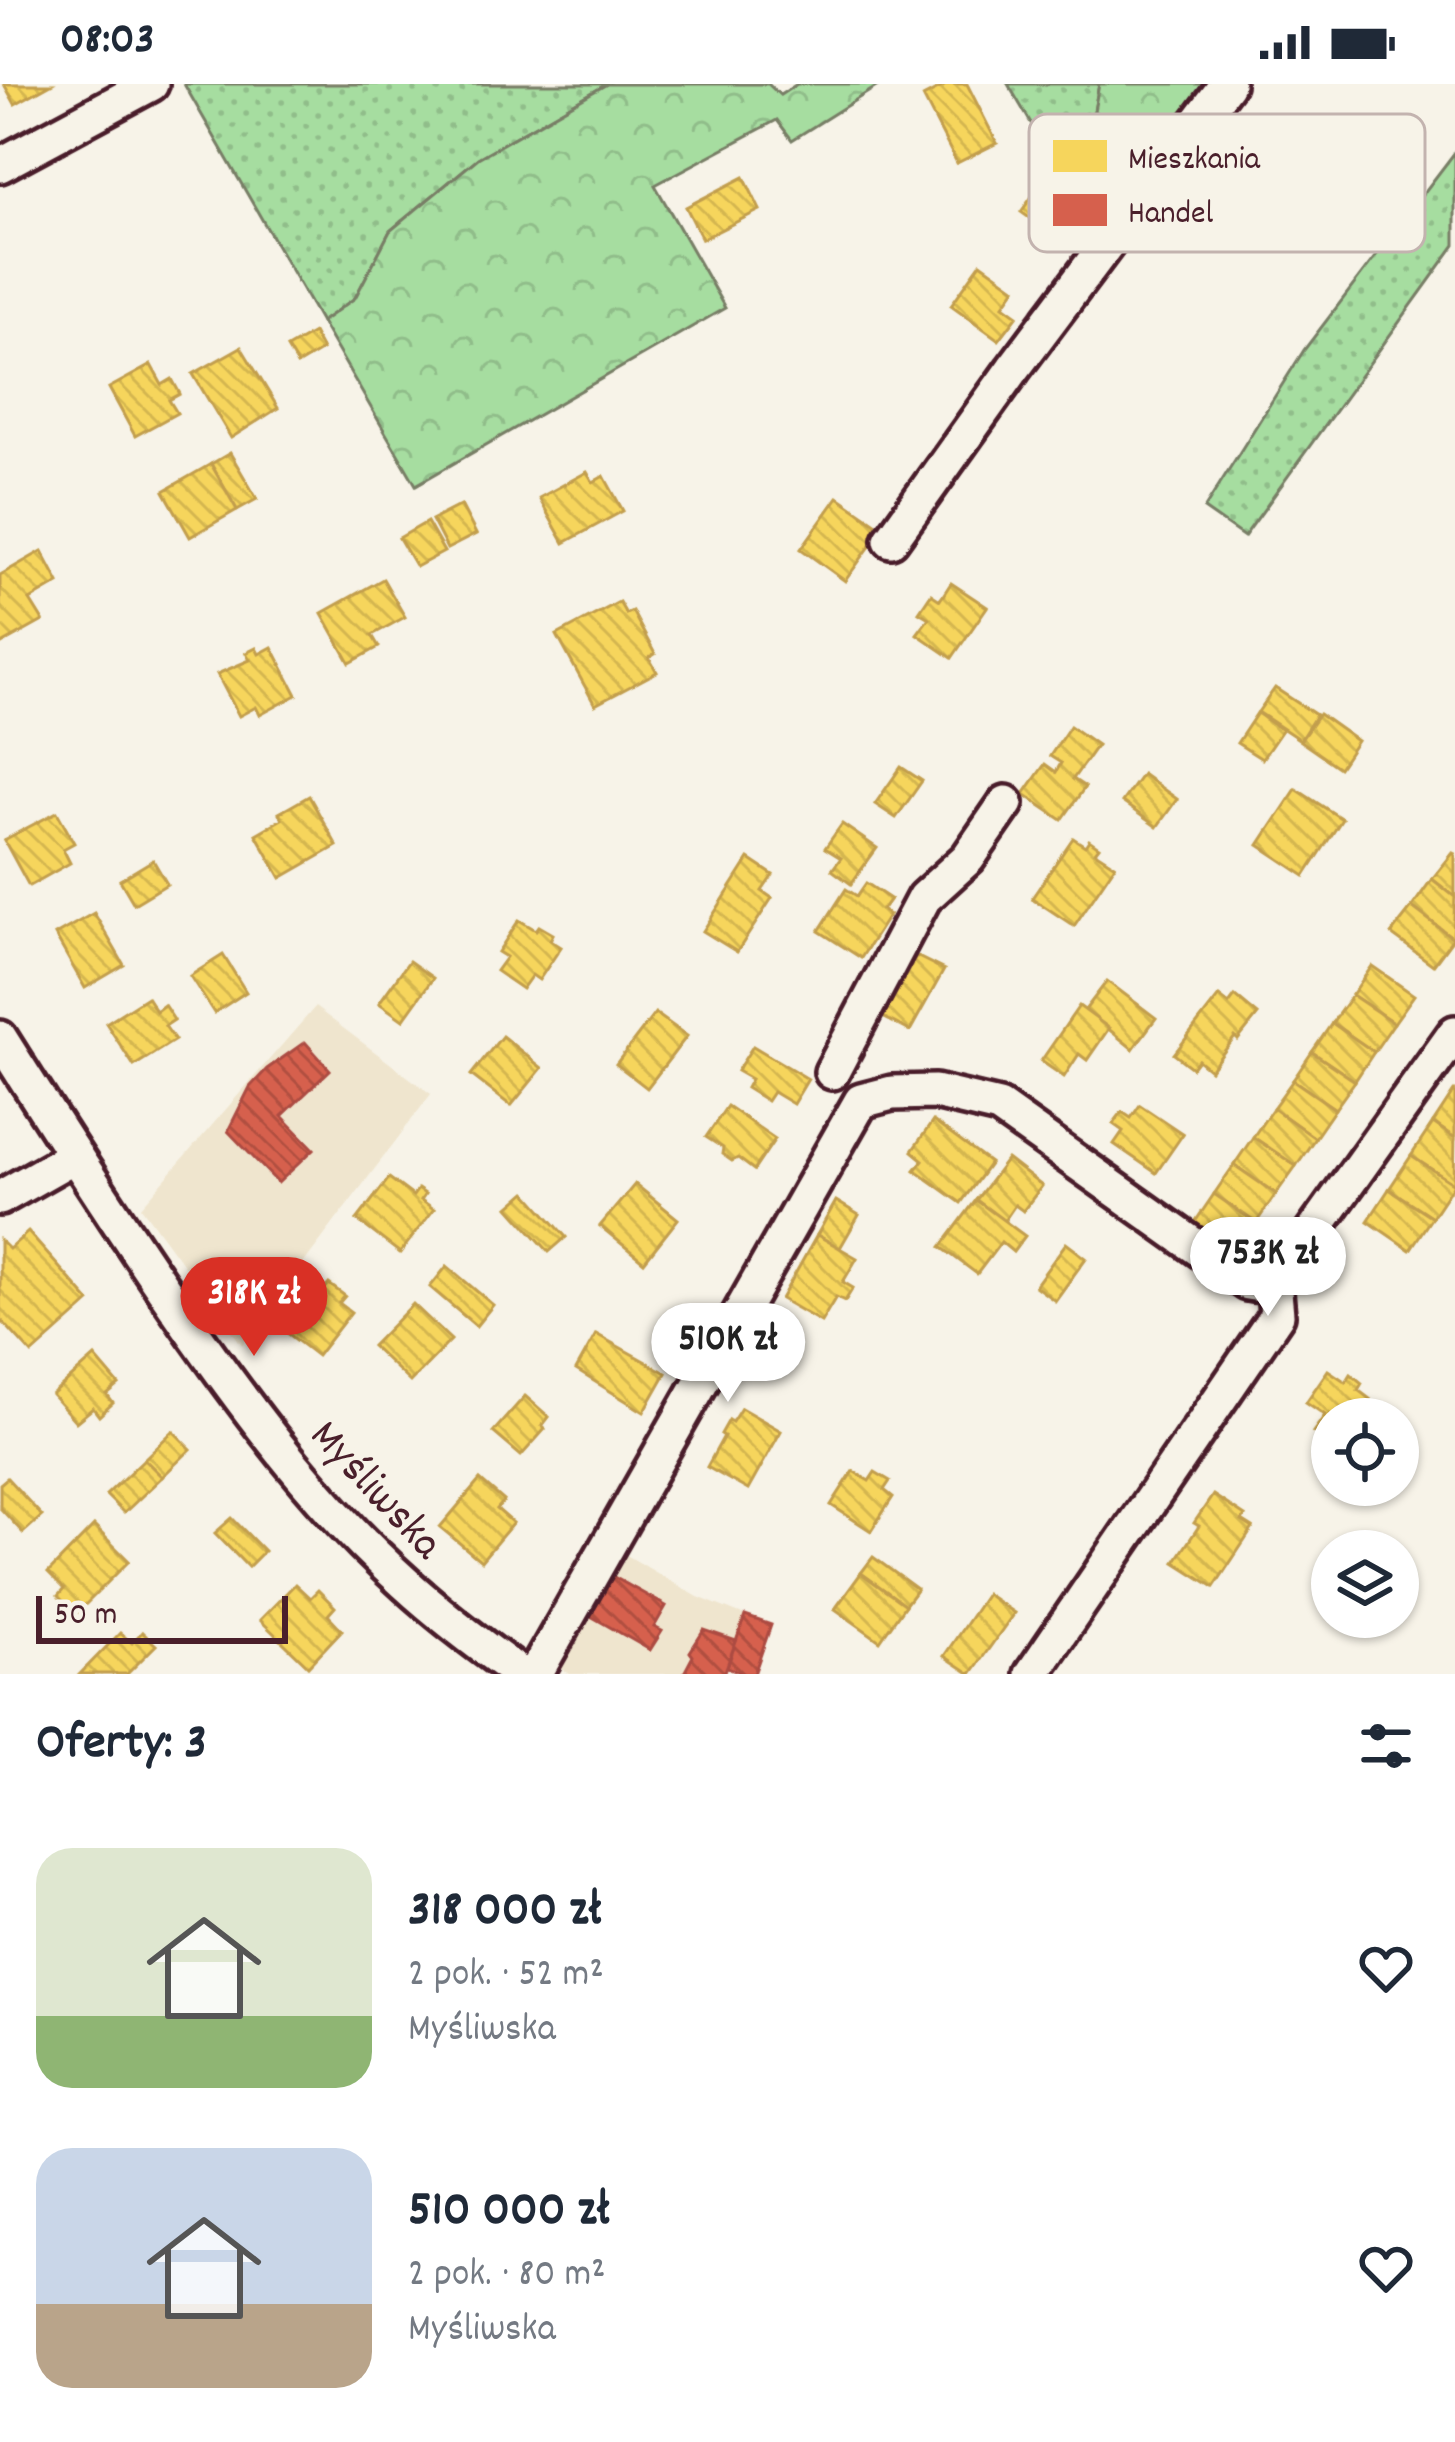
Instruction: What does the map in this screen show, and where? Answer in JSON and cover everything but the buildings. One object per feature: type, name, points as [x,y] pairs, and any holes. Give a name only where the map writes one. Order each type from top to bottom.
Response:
[{"type":"street","points":[[0,165],[152,84]]},
{"type":"street","points":[[1204,114],[1227,84]]},
{"type":"street","points":[[891,540],[1100,252]]},
{"type":"street","points":[[832,1072],[924,898],[968,858],[1006,802]]},
{"type":"street","points":[[535,1674],[861,1101],[892,1093],[935,1093],[999,1107],[1247,1282],[1260,1286],[1274,1282],[1286,1270],[1455,1033]]},
{"type":"street","name":"Myśliwska","points":[[0,1038],[220,1370],[303,1479],[406,1584],[520,1674]]},
{"type":"street","points":[[0,1198],[74,1156]]},
{"type":"street","points":[[1032,1674],[1277,1315],[1274,1282]]},
{"type":"shaded area","points":[[315,1007],[431,1094],[242,1345],[141,1207]]},
{"type":"shaded area","points":[[594,1536],[698,1597],[745,1616],[724,1674],[570,1674],[529,1648]]},
{"type":"green space","points":[[184,84],[607,84],[478,158],[390,231],[355,298],[321,322]]},
{"type":"green space","points":[[607,84],[768,84],[780,95],[797,84],[881,84],[792,140],[777,120],[655,185],[725,308],[416,485],[321,322],[355,298],[390,231],[478,158]]},
{"type":"green space","points":[[1008,84],[1099,84],[1091,114],[1029,114],[1029,120]]},
{"type":"green space","points":[[1099,84],[1219,84],[1196,114],[1094,111]]},
{"type":"green space","points":[[1455,152],[1455,245],[1244,537],[1204,509],[1304,350],[1379,252],[1425,252],[1425,191]]}]
